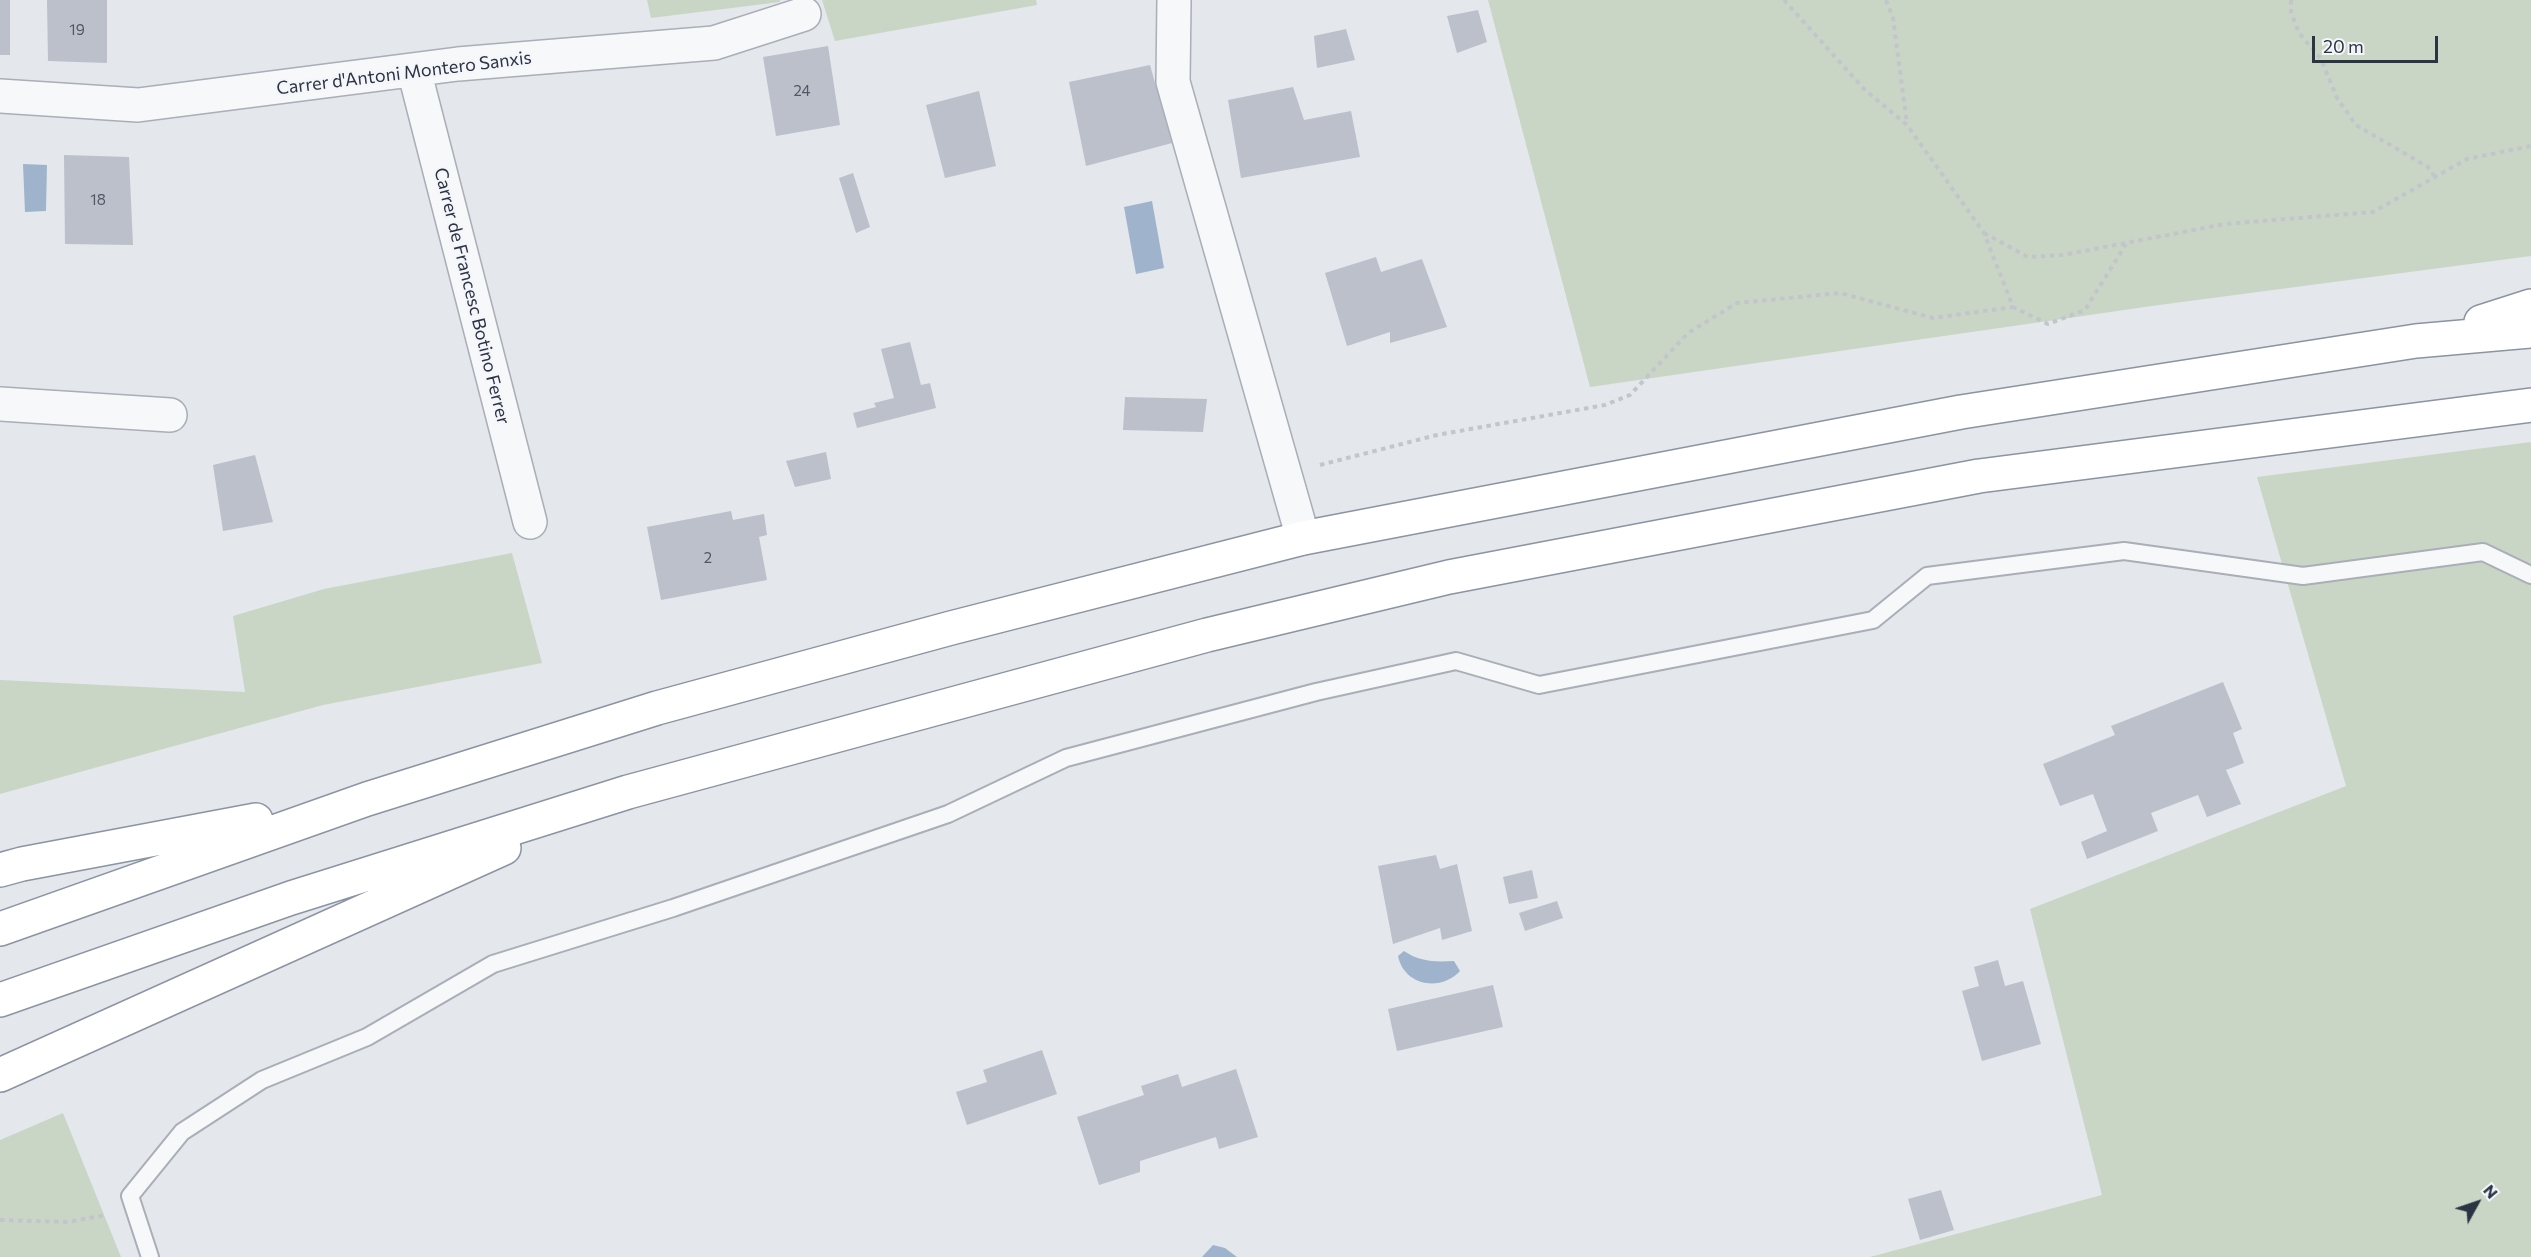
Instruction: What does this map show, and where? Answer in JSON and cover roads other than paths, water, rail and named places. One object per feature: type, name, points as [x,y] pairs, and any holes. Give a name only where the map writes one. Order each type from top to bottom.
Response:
[{"type":"highway","points":[[2416,341],[2531,306]]},
{"type":"highway","points":[[0,929],[367,799],[668,705],[951,628],[1303,538],[1961,412],[2416,341],[2531,331]]},
{"type":"highway","points":[[0,1000],[291,898],[627,792],[1207,635],[1449,577],[1979,476],[2531,405]]},
{"type":"highway","points":[[0,1075],[627,792]]},
{"type":"highway","points":[[0,870],[21,864],[367,799]]},
{"type":"street","points":[[1174,0],[1173,82],[1303,538]]},
{"type":"street","name":"Carrer d'Antoni Montero Sanxis","points":[[0,96],[138,105],[458,64],[714,43],[804,14]]},
{"type":"street","name":"Carrer de Francesc Botino Ferrer","points":[[414,70],[530,522]]},
{"type":"street","points":[[0,404],[170,415]]},
{"type":"lane","points":[[150,1257],[130,1196],[182,1132],[262,1080],[367,1037],[493,964],[673,908],[948,814],[1066,758],[1316,692],[1456,662],[1539,685],[1873,620],[1927,576],[2124,551],[2303,576],[2483,552],[2531,575]]},
{"type":"water","points":[[23,164],[47,165],[46,211],[25,212]]},
{"type":"water","points":[[1152,201],[1164,268],[1136,274],[1124,207]]},
{"type":"water","points":[[1404,951],[1428,960],[1454,961],[1460,971],[1443,982],[1424,983],[1408,974],[1402,966],[1398,956]]},
{"type":"water","points":[[1213,1245],[1225,1248],[1237,1257],[1202,1257]]}]
